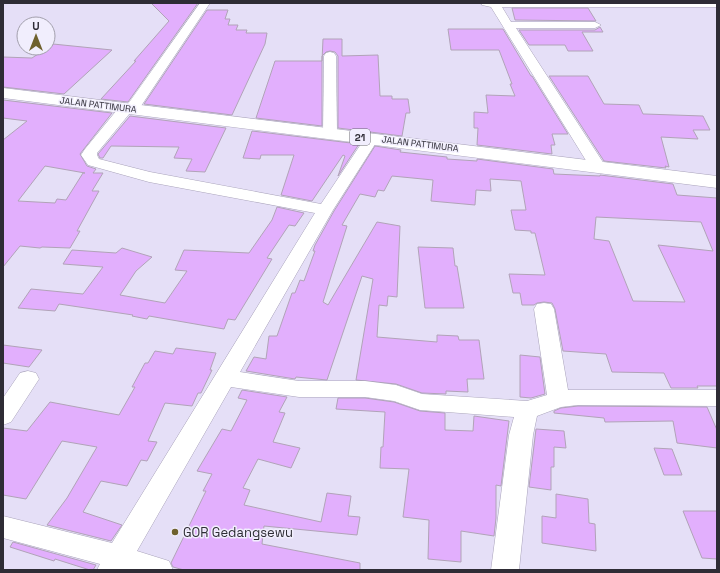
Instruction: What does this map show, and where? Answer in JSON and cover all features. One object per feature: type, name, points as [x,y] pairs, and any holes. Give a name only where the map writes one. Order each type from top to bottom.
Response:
[{"type":"highway","name":"JALAN PATTIMURA","points":[[3,93],[717,182]]},
{"type":"street","points":[[205,3],[129,109],[90,152],[89,155],[93,162],[149,178],[325,210]]},
{"type":"street","points":[[492,3],[717,4]]},
{"type":"street","points":[[492,3],[509,25],[598,167]]},
{"type":"street","points":[[509,25],[595,25]]},
{"type":"street","points":[[330,56],[330,133]]},
{"type":"street","points":[[115,563],[325,210],[372,138]]},
{"type":"street","points":[[544,309],[559,399]]},
{"type":"street","points":[[225,378],[299,389],[320,390],[342,388],[372,390],[396,393],[420,402],[528,410],[559,399],[578,397],[716,402]]},
{"type":"street","points":[[3,416],[28,379]]},
{"type":"street","points":[[505,570],[521,435],[528,410]]},
{"type":"street","points":[[3,527],[115,563],[159,570]]},
{"type":"building","points":[[151,3],[198,3],[128,102],[101,99],[136,61],[134,61],[169,21]]},
{"type":"building","points":[[512,8],[588,8],[596,21],[515,20]]},
{"type":"building","points":[[207,10],[228,10],[225,19],[230,19],[228,25],[238,25],[236,30],[247,30],[246,33],[267,33],[265,44],[232,115],[144,104]]},
{"type":"building","points":[[600,27],[603,32],[582,32],[593,51],[568,51],[565,45],[529,45],[519,30],[595,30]]},
{"type":"building","points":[[448,29],[503,29],[568,134],[552,134],[555,145],[551,145],[552,154],[477,145],[478,128],[474,128],[474,112],[488,113],[486,95],[515,96],[510,84],[512,84],[499,50],[451,50]]},
{"type":"building","points":[[323,39],[342,39],[342,56],[378,55],[380,96],[392,96],[392,99],[408,99],[410,113],[406,113],[402,136],[338,128],[338,56],[335,52],[330,51],[326,52],[322,56]]},
{"type":"building","points":[[56,44],[112,50],[64,94],[3,87],[3,57],[32,58],[35,56],[56,56]]},
{"type":"building","points":[[275,61],[322,61],[322,126],[256,118]]},
{"type":"building","points":[[549,76],[588,76],[604,104],[639,105],[643,114],[703,116],[710,130],[693,130],[698,139],[661,137],[669,167],[665,166],[666,168],[604,161]]},
{"type":"building","points":[[3,100],[112,113],[80,154],[87,166],[96,169],[93,173],[103,173],[92,191],[99,191],[77,231],[80,231],[70,248],[20,246],[3,267],[3,140],[27,121],[3,118]],"holes":[[[45,166],[85,173],[83,173],[66,200],[57,199],[55,203],[18,201]]]},
{"type":"building","points":[[130,116],[226,128],[205,172],[186,171],[192,159],[174,158],[179,147],[111,146],[103,158],[100,158],[98,154]]},
{"type":"building","points":[[252,131],[359,144],[338,176],[345,156],[343,155],[312,201],[281,195],[294,155],[261,155],[260,159],[243,158]]},
{"type":"building","points":[[375,146],[401,150],[400,152],[447,157],[447,159],[477,161],[477,159],[553,169],[554,174],[600,175],[673,184],[677,195],[717,198],[717,386],[671,388],[664,373],[612,372],[606,354],[563,351],[555,309],[552,303],[544,302],[534,305],[522,305],[520,293],[513,293],[509,274],[545,275],[535,233],[531,233],[531,231],[515,230],[511,210],[526,210],[521,181],[490,179],[491,191],[476,190],[475,205],[431,201],[433,180],[392,176],[384,191],[378,190],[375,197],[360,194],[342,225],[347,226],[323,302],[328,305],[377,222],[400,226],[397,297],[388,296],[387,306],[379,305],[377,337],[437,342],[437,335],[458,336],[459,340],[479,340],[484,379],[467,379],[468,392],[446,391],[446,394],[422,393],[396,384],[356,380],[373,279],[362,276],[327,380],[296,377],[295,379],[246,371],[254,357],[266,359],[269,336],[277,336],[292,293],[295,293],[300,280],[304,281],[315,251],[313,251],[315,245],[334,211]],"holes":[[[596,217],[701,222],[713,251],[658,245],[685,302],[633,301],[609,241],[594,239]]]},
{"type":"building","points":[[277,207],[304,213],[295,226],[289,225],[267,258],[272,259],[235,320],[228,319],[224,329],[149,316],[147,319],[132,316],[133,315],[59,304],[55,311],[18,308],[31,289],[83,294],[103,267],[63,264],[72,250],[116,253],[122,248],[152,257],[136,271],[120,295],[165,303],[187,271],[175,270],[184,250],[249,253],[272,220]]},
{"type":"building","points":[[418,247],[453,248],[455,266],[457,266],[464,308],[425,308]]},
{"type":"building","points":[[3,345],[42,350],[29,367],[3,363]]},
{"type":"building","points":[[176,348],[216,353],[210,370],[212,370],[201,393],[198,393],[192,406],[165,403],[148,441],[157,442],[147,461],[141,460],[127,486],[101,481],[83,512],[122,525],[111,541],[47,525],[67,498],[97,447],[62,441],[26,499],[3,495],[3,428],[27,431],[50,402],[119,415],[135,387],[132,387],[145,363],[148,363],[155,351],[173,354]]},
{"type":"building","points":[[520,355],[540,357],[545,394],[531,398],[520,397]]},
{"type":"building","points":[[242,390],[287,397],[279,412],[285,413],[273,442],[300,448],[291,468],[258,459],[243,488],[250,490],[244,505],[321,522],[327,493],[351,496],[348,516],[360,517],[357,535],[264,526],[262,544],[360,563],[360,570],[184,570],[173,567],[171,563],[206,491],[203,491],[212,474],[197,471],[222,429],[231,431],[247,400],[238,398]]},
{"type":"building","points":[[338,398],[365,398],[394,402],[420,411],[445,413],[445,430],[473,431],[474,416],[509,421],[501,486],[496,485],[496,518],[494,536],[461,531],[461,562],[428,559],[429,520],[403,517],[409,469],[380,468],[385,412],[336,409]]},
{"type":"building","points":[[578,406],[707,407],[717,430],[717,448],[677,443],[673,421],[605,422],[604,418],[554,413],[554,411],[561,408]]},
{"type":"building","points":[[536,429],[564,431],[566,448],[554,447],[554,467],[551,467],[551,490],[529,487]]},
{"type":"building","points":[[654,448],[672,449],[682,475],[664,475]]},
{"type":"building","points":[[556,494],[588,499],[589,523],[595,524],[596,551],[542,543],[542,516],[556,518]]},
{"type":"building","points":[[683,511],[717,511],[717,559],[702,558]]},
{"type":"building","points":[[13,542],[96,565],[93,570],[90,570],[55,559],[54,561],[10,547]]},
{"type":"place","name":"GOR Gedangsewu","points":[[175,532]]}]
